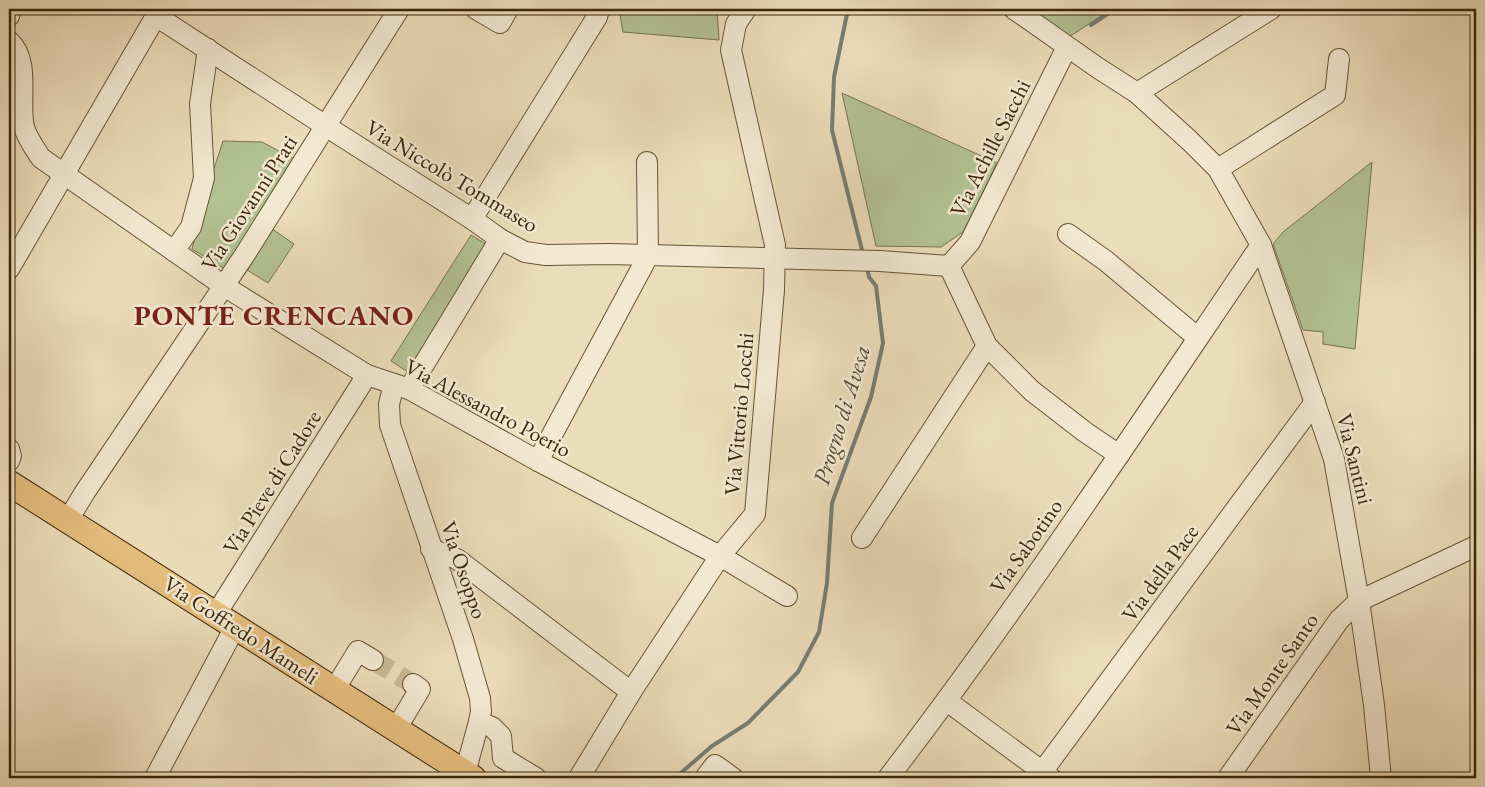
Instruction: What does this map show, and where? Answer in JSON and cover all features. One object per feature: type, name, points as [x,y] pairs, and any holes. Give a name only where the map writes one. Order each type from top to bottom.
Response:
[{"type":"main road","name":"Via Goffredo Mameli","points":[[9,483],[334,690],[401,720],[469,776]]},
{"type":"street","points":[[9,16],[11,9]]},
{"type":"street","name":"Via Giovanni Prati","points":[[68,520],[224,286],[399,9]]},
{"type":"street","points":[[476,9],[500,23],[508,9]]},
{"type":"street","points":[[472,219],[596,18],[599,9]]},
{"type":"street","name":"Via Vittorio Locchi","points":[[579,778],[631,692],[720,556],[755,514],[774,290],[775,251],[731,50],[736,24],[746,9]]},
{"type":"street","name":"Via Santini","points":[[1014,9],[1138,93],[1218,169],[1261,245],[1334,458],[1359,601],[1374,705],[1381,778]]},
{"type":"street","points":[[1138,93],[1271,9]]},
{"type":"street","points":[[9,269],[158,12]]},
{"type":"street","name":"Via Niccolò Tommaseo","points":[[158,12],[208,49],[326,127],[525,252],[546,255],[610,254],[648,256],[775,251],[851,261],[949,266]]},
{"type":"street","name":"Via Alessandro Poerio","points":[[9,41],[15,46],[21,69],[24,127],[34,149],[41,158],[64,175],[224,286],[367,376],[401,386],[538,461],[720,556],[787,596]]},
{"type":"street","name":"Via Achille Sacchi","points":[[949,266],[970,242],[1067,46]]},
{"type":"street","points":[[174,251],[191,227],[204,178],[200,104],[208,49]]},
{"type":"street","points":[[1218,169],[1335,96],[1339,59]]},
{"type":"street","points":[[538,461],[648,256],[647,162]]},
{"type":"street","points":[[1068,234],[1106,261],[1198,338]]},
{"type":"street","points":[[401,386],[500,238]]},
{"type":"street","name":"Via Sabotino","points":[[888,778],[947,701],[1119,455],[1261,245]]},
{"type":"street","points":[[949,266],[987,346],[1032,392],[1119,455]]},
{"type":"street","points":[[862,538],[987,346]]},
{"type":"street","name":"Via Pieve di Cadore","points":[[155,778],[226,620],[367,376]]},
{"type":"street","name":"Via Osoppo","points":[[401,386],[389,404],[390,425],[463,640],[480,698],[481,711],[469,776]]},
{"type":"street","name":"Via della Pace","points":[[1047,775],[1316,402]]},
{"type":"street","points":[[9,449],[12,456],[9,461]]},
{"type":"street","name":"Via Monte Santo","points":[[1228,778],[1339,620],[1359,601],[1476,546]]},
{"type":"street","points":[[432,549],[458,559],[631,692]]},
{"type":"street","points":[[334,690],[358,651],[373,660]]},
{"type":"street","points":[[401,720],[420,689],[413,684]]},
{"type":"street","points":[[947,701],[1047,775]]},
{"type":"street","points":[[479,722],[492,728],[501,736],[502,758],[536,778]]},
{"type":"street","points":[[705,778],[715,766],[733,778]]},
{"type":"green space","points":[[619,9],[717,9],[719,40],[623,32]]},
{"type":"green space","points":[[1028,9],[1112,9],[1069,37]]},
{"type":"green space","points":[[842,93],[997,163],[963,232],[941,247],[876,246]]},
{"type":"green space","points":[[223,141],[262,142],[298,161],[228,271],[192,249],[208,187]]},
{"type":"green space","points":[[1372,162],[1355,349],[1323,344],[1323,332],[1303,330],[1273,244],[1283,232]]},
{"type":"green space","points":[[271,228],[294,244],[268,283],[244,268]]},
{"type":"green space","points":[[471,235],[489,246],[408,372],[391,361]]},
{"type":"waterway","name":"Progno di Avesa","points":[[848,9],[834,77],[832,130],[863,254]]},
{"type":"waterway","points":[[1091,25],[1115,9]]},
{"type":"waterway","name":"Progno di Avesa","points":[[675,778],[712,746],[748,723],[798,672],[819,632],[827,583],[832,503],[871,397],[883,343],[876,286],[869,277],[867,268]]},
{"type":"tunnel","points":[[373,660],[413,684]]},
{"type":"district","name":"PONTE CRENCANO","points":[[274,315]]}]
